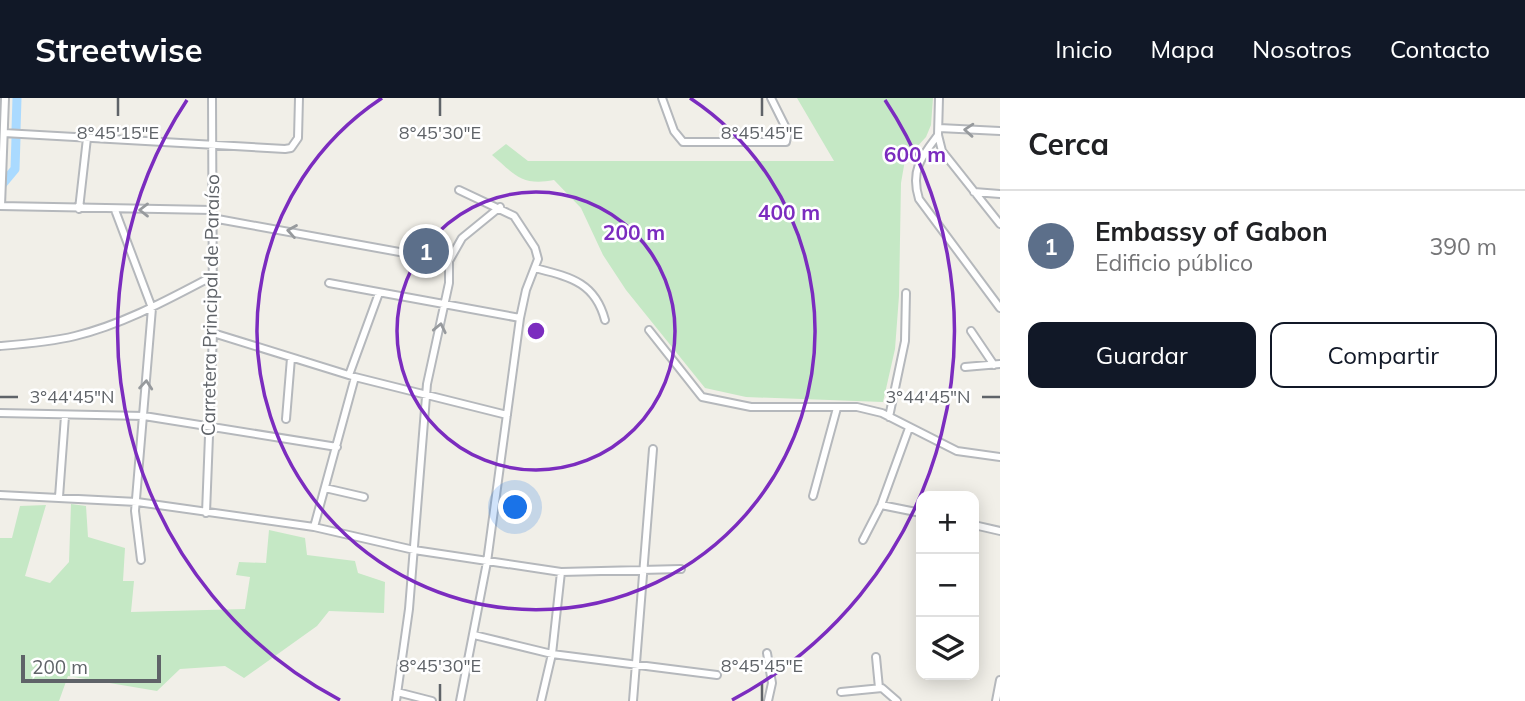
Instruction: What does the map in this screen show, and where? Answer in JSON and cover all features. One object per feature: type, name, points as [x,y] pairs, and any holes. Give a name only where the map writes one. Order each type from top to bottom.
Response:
[{"type":"street","points":[[5,98],[1,206],[212,214],[449,261]]},
{"type":"street","name":"Carretera Principal de Paraíso","points":[[206,513],[213,333],[212,98]]},
{"type":"street","points":[[4,133],[291,148],[298,138],[299,98]]},
{"type":"street","points":[[662,98],[677,136],[683,142],[786,142],[788,132],[771,98]]},
{"type":"street","points":[[939,98],[938,131],[944,155],[1000,224]]},
{"type":"street","points":[[938,131],[1000,131]]},
{"type":"street","points":[[938,131],[919,158],[915,180],[919,199],[1000,308]]},
{"type":"street","points":[[79,209],[87,138]]},
{"type":"street","points":[[459,190],[483,203],[500,207],[522,224],[538,255],[520,318],[487,562],[460,701]]},
{"type":"street","points":[[974,192],[1000,194]]},
{"type":"street","points":[[396,701],[414,550],[427,394],[444,306],[449,261],[462,239],[500,207]]},
{"type":"street","points":[[115,210],[152,308],[135,525],[141,560]]},
{"type":"street","points":[[535,268],[580,281],[594,296],[605,320]]},
{"type":"street","points":[[0,346],[75,336],[152,308],[213,276]]},
{"type":"street","points":[[329,283],[520,318]]},
{"type":"street","points":[[314,527],[337,447],[352,376],[379,293]]},
{"type":"street","points":[[889,417],[905,341],[906,293]]},
{"type":"street","points":[[649,330],[702,397],[751,407],[857,407],[889,417],[957,451],[1000,457]]},
{"type":"street","points":[[971,331],[997,364]]},
{"type":"street","points":[[213,333],[352,376],[508,415]]},
{"type":"street","points":[[286,419],[291,358]]},
{"type":"street","points":[[965,367],[997,364]]},
{"type":"street","points":[[813,496],[837,408]]},
{"type":"street","points":[[0,413],[144,416],[337,447]]},
{"type":"street","points":[[59,496],[65,415]]},
{"type":"street","points":[[863,540],[881,505],[909,428]]},
{"type":"street","points":[[632,701],[653,449]]},
{"type":"street","points":[[325,488],[364,496]]},
{"type":"street","points":[[0,495],[137,502],[314,527],[414,550],[561,572],[681,569]]},
{"type":"street","points":[[881,505],[916,512]]},
{"type":"street","points":[[979,525],[1000,531]]},
{"type":"street","points":[[541,701],[552,654],[561,572]]},
{"type":"street","points":[[474,635],[552,654],[718,675]]},
{"type":"street","points":[[767,653],[772,683],[768,701]]},
{"type":"street","points":[[876,657],[879,688]]},
{"type":"street","points":[[996,701],[1000,680]]},
{"type":"street","points":[[841,692],[879,688],[897,701]]},
{"type":"street","points":[[397,692],[432,701]]},
{"type":"green space","points":[[797,98],[933,98],[931,125],[926,137],[905,160],[901,183],[895,349],[883,402],[746,397],[705,388],[626,290],[603,255],[581,208],[554,180],[526,180],[492,155],[506,144],[528,161],[834,161]]},
{"type":"green space","points":[[71,504],[86,506],[88,537],[125,548],[123,581],[134,581],[131,612],[245,609],[250,577],[236,575],[239,562],[266,563],[269,530],[305,538],[307,555],[355,561],[358,573],[385,582],[384,613],[329,611],[317,626],[244,678],[225,666],[180,669],[157,691],[68,676],[59,701],[0,701],[0,538],[12,538],[20,506],[46,505],[25,576],[50,583],[69,562]]},
{"type":"waterway","points":[[16,130],[17,98]]},
{"type":"waterway","points":[[0,187],[15,169],[16,138]]},
{"type":"place","name":"Embassy of Gabon","points":[[426,251]]}]
